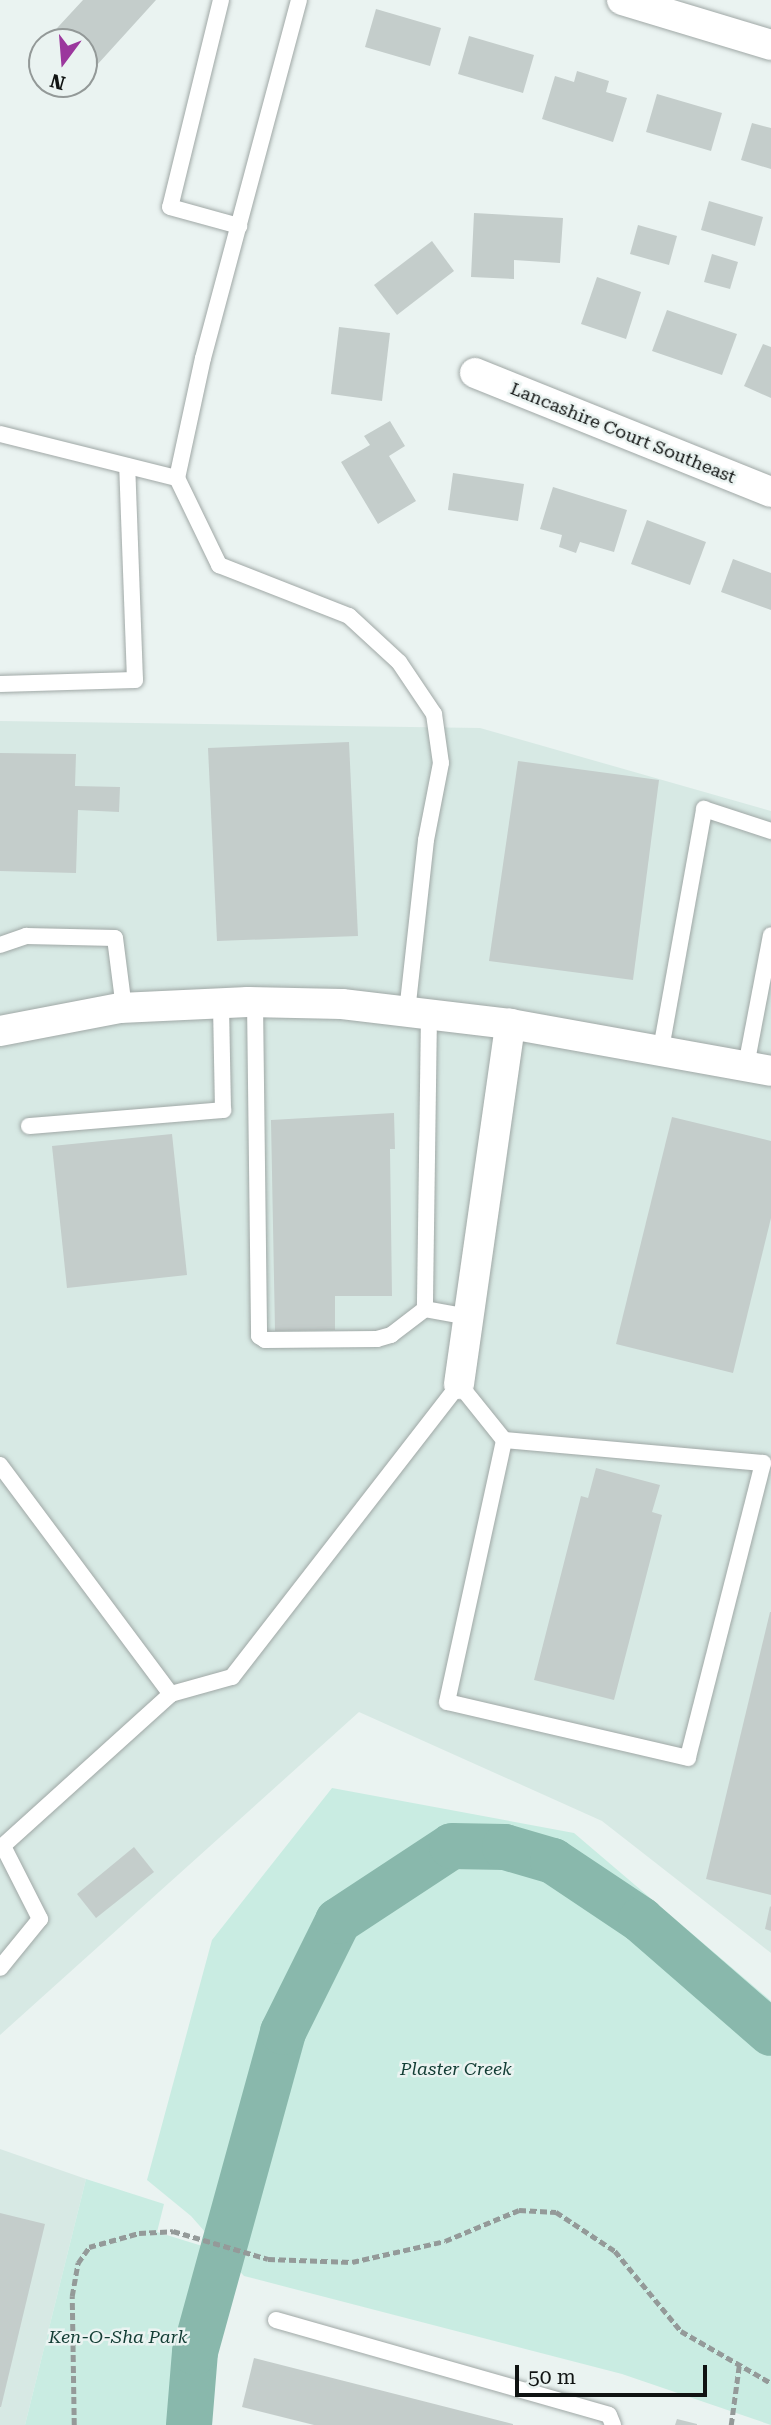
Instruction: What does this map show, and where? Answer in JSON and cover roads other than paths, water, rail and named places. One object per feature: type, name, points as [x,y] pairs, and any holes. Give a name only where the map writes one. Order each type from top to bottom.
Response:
[{"type":"street","points":[[622,0],[771,45]]},
{"type":"street","name":"Lancashire Court Southeast","points":[[475,373],[771,492]]},
{"type":"street","points":[[0,1031],[124,1008],[255,1002],[342,1004],[510,1024],[661,1048],[759,1068]]},
{"type":"street","points":[[459,1384],[510,1024]]},
{"type":"lane","points":[[220,0],[170,207],[239,226]]},
{"type":"lane","points":[[299,0],[203,358],[177,478],[219,565],[349,616],[399,662],[434,714],[441,763],[426,840],[418,1013],[425,1309]]},
{"type":"lane","points":[[0,434],[177,478]]},
{"type":"lane","points":[[0,684],[135,680],[127,466]]},
{"type":"lane","points":[[661,1048],[704,809],[771,831]]},
{"type":"lane","points":[[759,1068],[771,935]]},
{"type":"lane","points":[[0,945],[26,936],[115,938],[124,1008]]},
{"type":"lane","points":[[255,1002],[259,1336],[265,1340],[377,1339],[391,1335],[425,1309],[468,1317]]},
{"type":"lane","points":[[29,1126],[223,1110],[221,1003]]},
{"type":"lane","points":[[0,1968],[40,1919],[3,1846],[172,1694],[232,1677],[459,1384],[504,1440],[763,1463],[688,1758],[447,1702],[504,1440]]},
{"type":"lane","points":[[0,1465],[172,1694]]},
{"type":"lane","points":[[276,2320],[609,2415],[613,2425]]},
{"type":"waterway","name":"Plaster Creek","points":[[189,2425],[195,2352],[283,2032],[338,1921],[452,1846],[505,1847],[553,1861],[641,1920],[771,2033]]},
{"type":"park label","name":"Ken-O-Sha Park","points":[[118,2337]]}]
